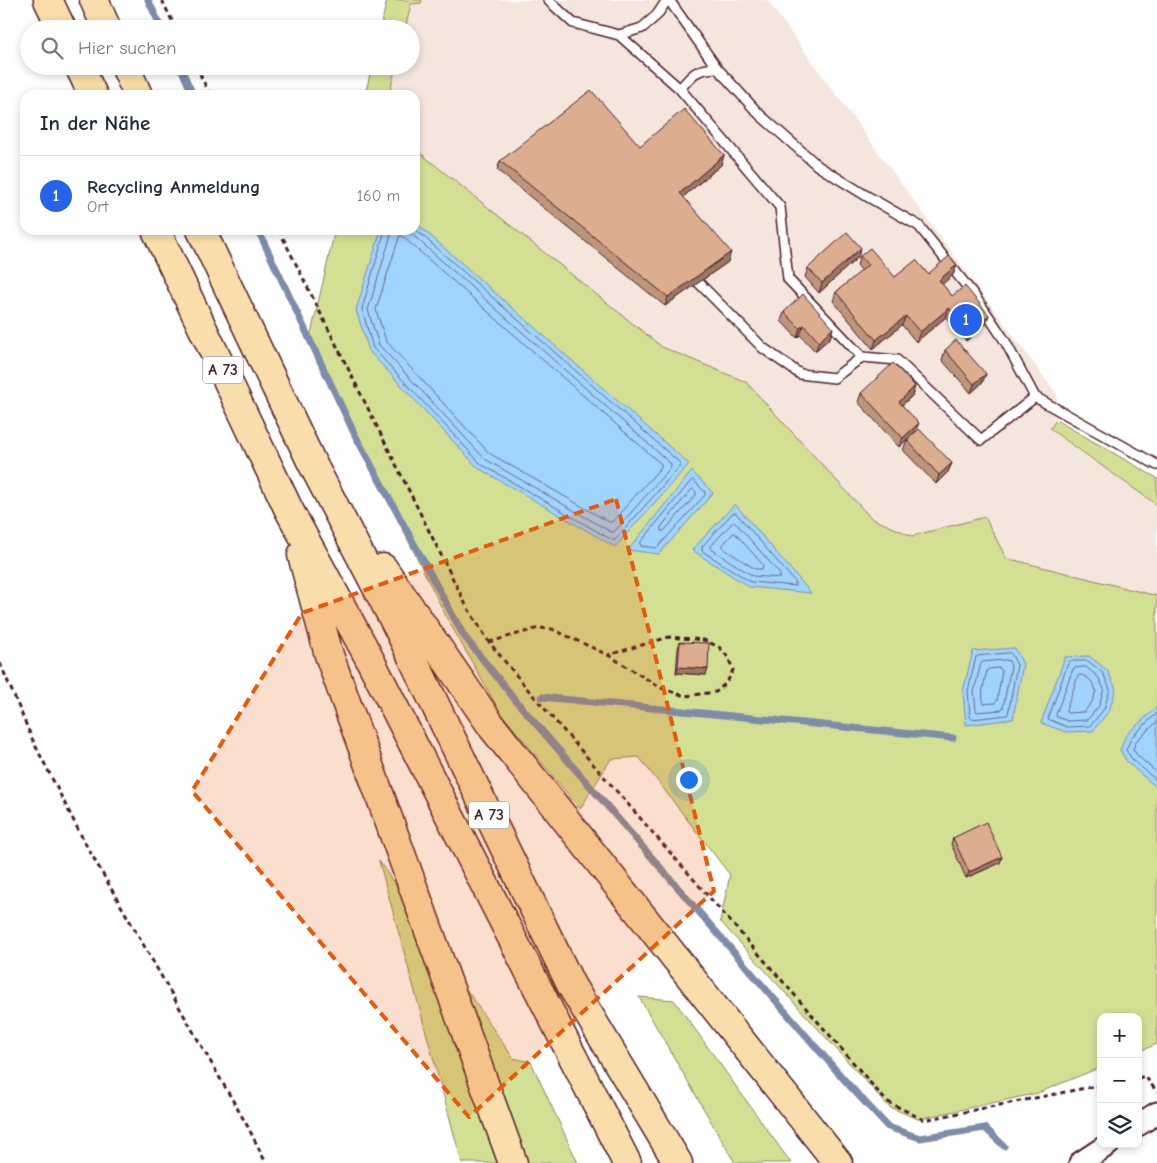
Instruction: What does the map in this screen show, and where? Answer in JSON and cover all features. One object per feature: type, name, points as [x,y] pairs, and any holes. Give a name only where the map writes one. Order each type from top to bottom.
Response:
[{"type":"highway","points":[[48,0],[58,20]]},
{"type":"highway","points":[[94,0],[103,20]]},
{"type":"highway","points":[[83,75],[91,90]]},
{"type":"highway","points":[[129,75],[136,90]]},
{"type":"highway","name":"A 73","points":[[158,235],[289,510],[366,652],[627,1163]]},
{"type":"highway","name":"A 73","points":[[203,235],[311,461],[398,628],[571,985],[678,1163]]},
{"type":"highway","points":[[311,461],[493,728],[838,1163]]},
{"type":"highway","points":[[289,510],[329,655],[513,1163]]},
{"type":"street","points":[[1142,1122],[1157,1113]]},
{"type":"street","points":[[1080,1163],[1103,1148]]},
{"type":"lane","points":[[548,0],[573,23],[619,35],[680,89],[780,207],[788,279],[862,357],[897,360],[981,440],[1035,397]]},
{"type":"lane","points":[[619,35],[642,28],[657,15],[668,0],[717,68],[759,114],[818,166],[919,226],[973,294],[1005,341],[1035,397],[1157,465]]},
{"type":"lane","points":[[680,89],[691,76],[704,69],[717,68]]},
{"type":"lane","points":[[698,282],[763,348],[800,374],[834,378],[862,357]]},
{"type":"path","points":[[162,0],[172,20]]},
{"type":"path","points":[[200,75],[208,90]]},
{"type":"path","points":[[281,235],[467,607],[489,642],[530,692],[886,1101],[924,1120],[1097,1086]]},
{"type":"path","points":[[489,642],[539,628],[552,629],[608,655],[661,688],[685,696],[716,692],[727,682],[733,670],[728,657],[719,647],[704,640],[669,637],[608,655]]},
{"type":"path","points":[[0,663],[34,743],[85,843],[248,1127],[266,1163]]},
{"type":"path","points":[[1142,1077],[1145,1076],[1157,1092]]},
{"type":"highlighted area","points":[[616,499],[714,891],[469,1117],[192,791],[302,613]]},
{"type":"shaded area","points":[[422,0],[767,0],[1057,395],[1056,420],[1050,430],[1157,505],[1157,596],[1006,558],[985,517],[912,536],[871,518],[746,382],[662,347],[420,153],[420,90],[390,90],[394,75],[420,75],[420,20],[407,20],[411,4],[421,3]]},
{"type":"green space","points":[[387,0],[422,0],[421,3],[411,4],[407,20],[382,20]]},
{"type":"green space","points":[[370,75],[394,75],[390,90],[366,90]]},
{"type":"green space","points":[[420,153],[662,347],[746,382],[871,518],[912,536],[985,517],[1006,558],[1157,596],[1157,1044],[1142,1050],[1142,1013],[1097,1013],[1097,1069],[1038,1093],[918,1119],[889,1107],[720,921],[730,875],[639,757],[611,759],[580,809],[500,712],[448,620],[309,342],[334,235],[420,235]]},
{"type":"green space","points":[[1056,420],[1157,478],[1157,505],[1050,429]]},
{"type":"green space","points":[[379,861],[513,1058],[531,1062],[578,1163],[462,1163]]},
{"type":"green space","points":[[639,997],[674,1000],[791,1163],[735,1163]]},
{"type":"water","points":[[420,226],[689,464],[615,547],[478,468],[369,351],[356,310],[379,235],[420,235]]},
{"type":"water","points":[[692,471],[713,493],[659,554],[628,550]]},
{"type":"water","points":[[735,504],[811,593],[749,587],[692,550]]},
{"type":"water","points":[[1015,648],[1023,664],[1013,719],[966,725],[963,691],[973,651]]},
{"type":"water","points":[[1089,656],[1107,670],[1116,689],[1109,711],[1093,731],[1066,732],[1041,723],[1065,657]]},
{"type":"water","points":[[1157,707],[1157,788],[1128,763],[1120,750],[1126,735]]},
{"type":"building","points":[[591,90],[640,146],[684,109],[724,155],[680,193],[731,252],[668,297],[500,161]]},
{"type":"building","points":[[847,232],[861,248],[822,283],[808,268]]},
{"type":"building","points":[[870,248],[895,277],[916,260],[928,274],[949,256],[957,265],[939,280],[952,296],[965,286],[989,315],[969,332],[949,308],[920,332],[906,316],[876,340],[836,292],[868,265],[860,256]]},
{"type":"building","points":[[803,294],[833,328],[819,342],[804,325],[800,328],[784,312]]},
{"type":"building","points":[[956,340],[986,374],[974,384],[945,350]]},
{"type":"building","points":[[893,363],[915,386],[899,402],[919,423],[903,438],[861,393]]},
{"type":"building","points":[[919,429],[952,463],[939,475],[907,440]]},
{"type":"building","points":[[680,642],[709,643],[708,669],[678,667]]},
{"type":"building","points":[[986,822],[1002,857],[969,872],[953,838]]},
{"type":"waterway","points":[[148,0],[158,20]]},
{"type":"waterway","points":[[184,75],[191,90]]},
{"type":"waterway","points":[[260,235],[355,435],[464,636],[517,702],[848,1084],[888,1127],[920,1138],[985,1128],[1004,1146]]},
{"type":"waterway","points":[[542,697],[953,738]]},
{"type":"place","name":"Recycling Anmeldung","points":[[966,320]]}]
